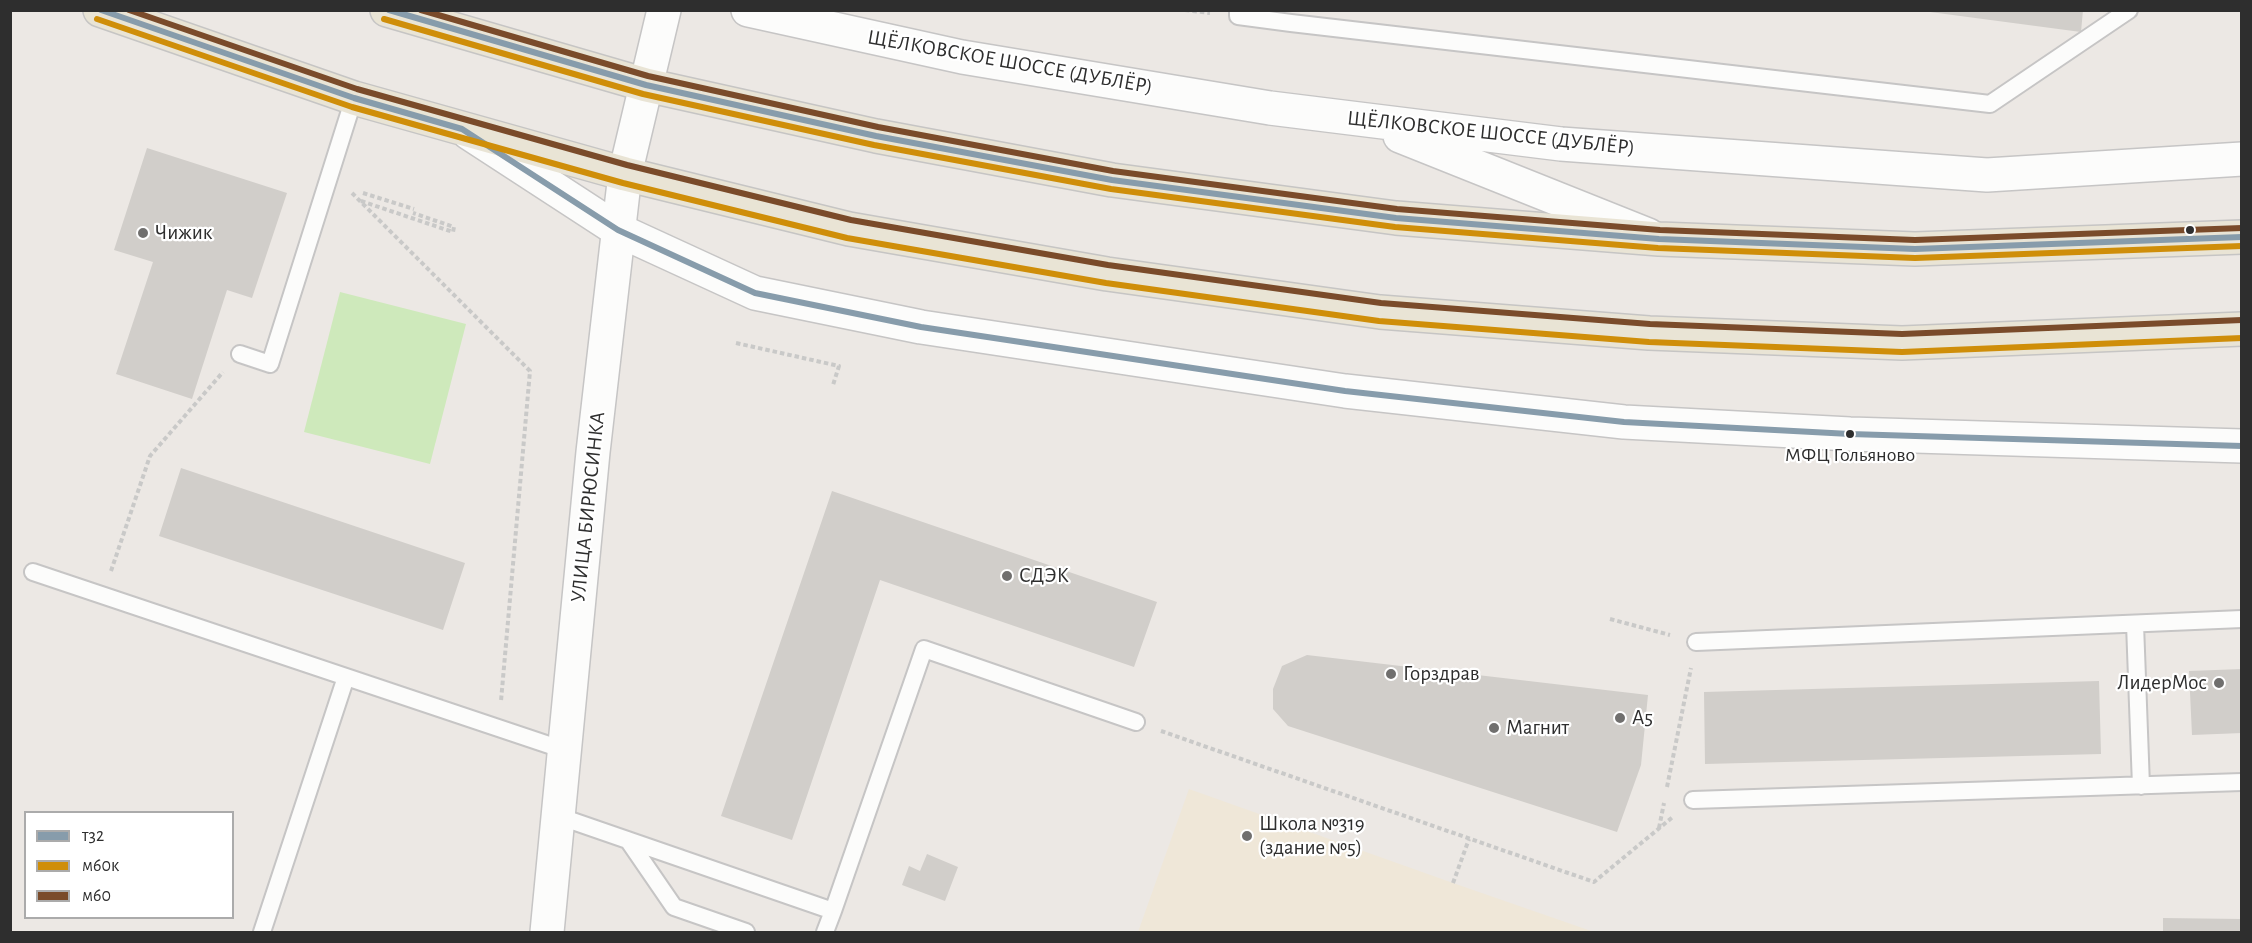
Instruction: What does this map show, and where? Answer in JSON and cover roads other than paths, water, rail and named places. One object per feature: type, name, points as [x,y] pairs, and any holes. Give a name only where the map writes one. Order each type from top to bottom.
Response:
[{"type":"main road","points":[[100,10],[354,98],[625,174],[849,229],[1107,274],[1380,312],[1648,333],[1902,343],[2241,329]]},
{"type":"main road","points":[[387,10],[646,85],[876,136],[1112,180],[1396,218],[1659,239],[1915,249],[2241,237]]},
{"type":"street","name":"УЛИЦА БИРЮСИНКА","points":[[547,933],[593,452],[625,174],[664,10]]},
{"type":"street","name":"ЩЁЛКОВСКОЕ ШОССЕ (ДУБЛЁР)","points":[[748,10],[962,57],[1270,108],[1561,144],[1987,175],[2241,159]]},
{"type":"street","points":[[1357,119],[1659,239]]},
{"type":"street","points":[[462,129],[618,230],[755,293],[921,327],[1345,391],[1624,422],[1850,434],[2241,446]]},
{"type":"lane","points":[[1238,10],[1238,16],[1291,23],[1990,104],[2129,10]]},
{"type":"lane","points":[[240,354],[270,364],[354,98]]},
{"type":"lane","points":[[33,572],[564,750]]},
{"type":"lane","points":[[1696,642],[2241,619]]},
{"type":"lane","points":[[2135,624],[2141,786]]},
{"type":"lane","points":[[825,933],[924,649],[1136,722]]},
{"type":"lane","points":[[262,933],[346,677]]},
{"type":"lane","points":[[1693,801],[2241,782]]},
{"type":"lane","points":[[558,816],[833,911]]},
{"type":"lane","points":[[628,840],[674,907],[746,933]]},
{"type":"place","name":"Чижик","points":[[143,233]]},
{"type":"place","name":"МФЦ Гольяново","points":[[1850,434]]},
{"type":"place","name":"СДЭК","points":[[1007,576]]},
{"type":"place","name":"Горздрав","points":[[1391,674]]},
{"type":"place","name":"ЛидерМос","points":[[2219,683]]},
{"type":"place","name":"А5","points":[[1620,718]]},
{"type":"place","name":"Магнит","points":[[1494,728]]},
{"type":"place","name":"Школа №319 (здание №5)","points":[[1247,836]]}]
